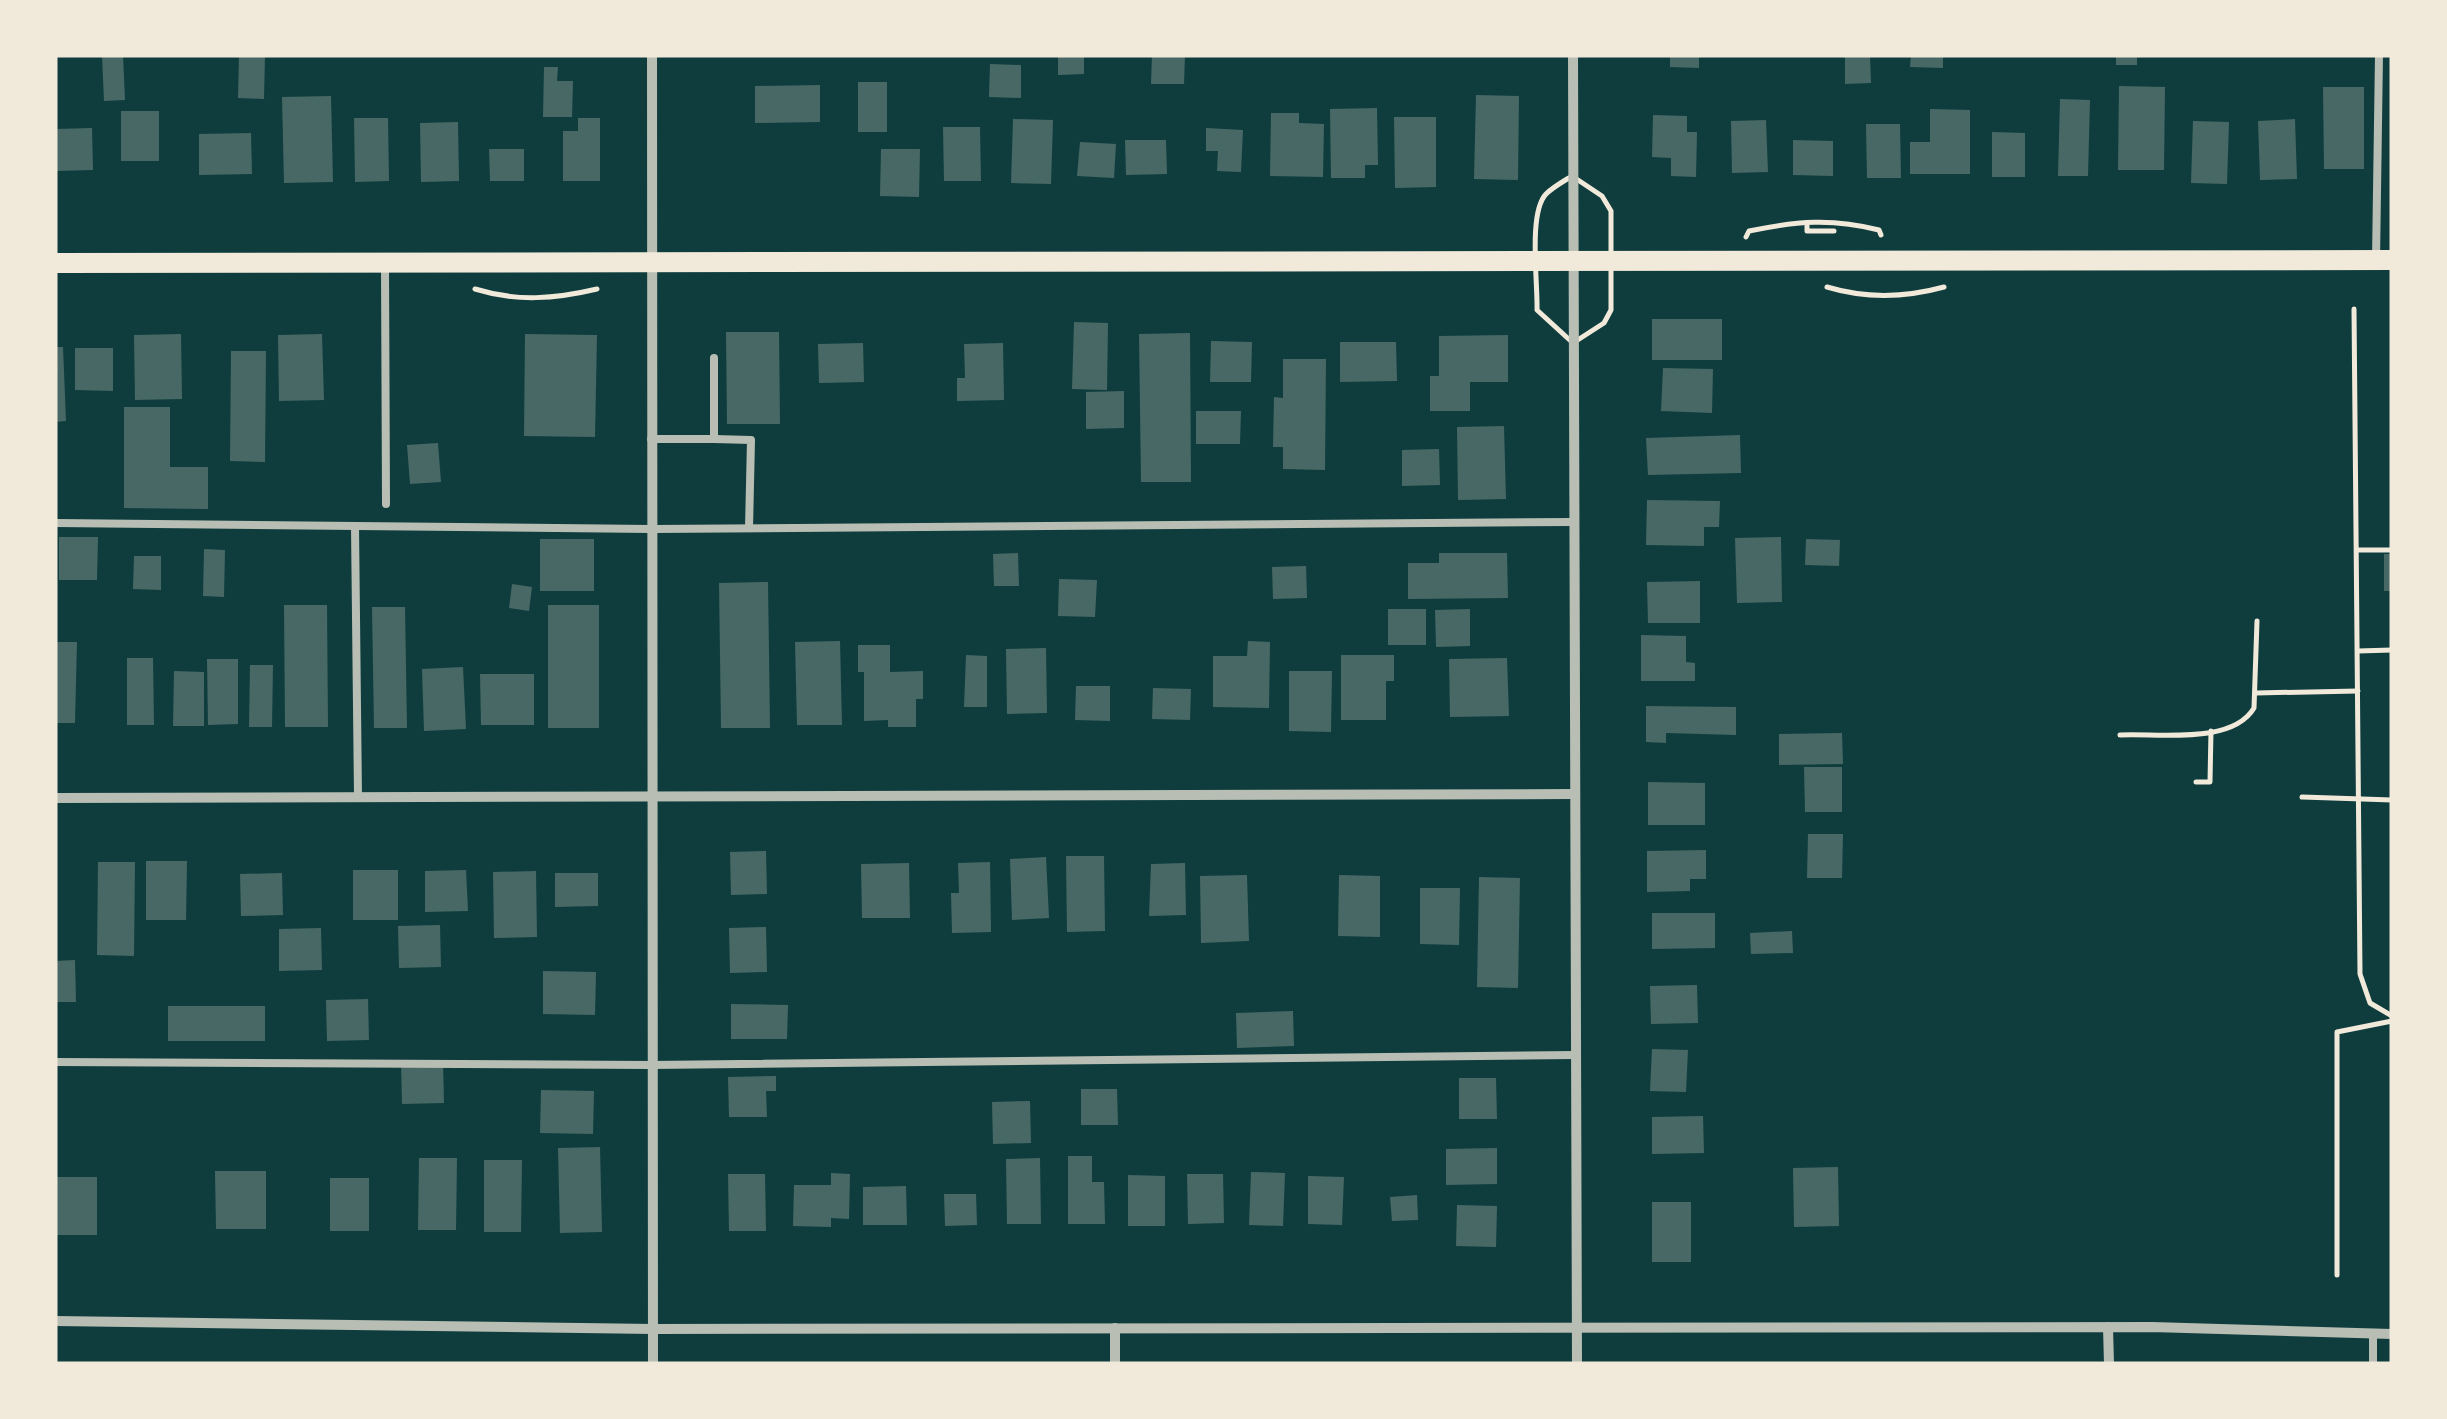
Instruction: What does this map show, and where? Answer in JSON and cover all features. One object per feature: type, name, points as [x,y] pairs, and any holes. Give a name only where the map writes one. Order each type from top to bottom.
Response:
[{"type":"main road","points":[[55,263],[2384,260]]},
{"type":"street","points":[[652,55],[653,1364]]},
{"type":"street","points":[[1573,55],[1577,1364]]},
{"type":"street","points":[[55,798],[1574,794]]},
{"type":"street","points":[[55,1321],[652,1328],[2108,1327],[2392,1334]]},
{"type":"street","points":[[2108,1327],[2108,1364]]},
{"type":"street","points":[[1115,1328],[1115,1364]]},
{"type":"lane","points":[[2379,55],[2384,260]]},
{"type":"lane","points":[[385,262],[386,504]]},
{"type":"lane","points":[[714,358],[714,440]]},
{"type":"lane","points":[[651,439],[750,440],[749,528]]},
{"type":"lane","points":[[55,523],[651,529],[1573,522]]},
{"type":"lane","points":[[355,526],[358,798]]},
{"type":"lane","points":[[55,1062],[652,1065],[1574,1055]]},
{"type":"lane","points":[[2372,1364],[2373,1334]]},
{"type":"path","points":[[1536,211],[1536,226]]},
{"type":"path","points":[[1611,211],[1611,228]]},
{"type":"path","points":[[1732,260],[1749,232],[1799,220],[1837,220],[1879,230],[1894,260]]},
{"type":"path","points":[[1806,226],[1807,231],[1834,231]]},
{"type":"path","points":[[1537,293],[1537,310]]},
{"type":"path","points":[[1611,294],[1611,310]]},
{"type":"path","points":[[2354,309],[2360,974],[2370,1002],[2392,1019]]},
{"type":"path","points":[[2356,550],[2392,550]]},
{"type":"path","points":[[2120,734],[2228,730],[2247,720],[2256,693],[2258,622]]},
{"type":"path","points":[[2358,651],[2392,650]]},
{"type":"path","points":[[2256,693],[2358,691]]},
{"type":"path","points":[[2196,782],[2210,782],[2211,730]]},
{"type":"path","points":[[2302,798],[2392,800]]},
{"type":"path","points":[[2337,1275],[2337,1032],[2392,1019]]},
{"type":"building","points":[[102,55],[123,55],[125,100],[104,101]]},
{"type":"building","points":[[239,55],[265,55],[264,99],[238,98]]},
{"type":"building","points":[[1058,55],[1084,55],[1084,74],[1058,75]]},
{"type":"building","points":[[1152,55],[1185,55],[1184,84],[1151,84]]},
{"type":"building","points":[[1670,55],[1699,55],[1699,68],[1670,67]]},
{"type":"building","points":[[1845,55],[1870,55],[1871,83],[1845,84]]},
{"type":"building","points":[[1911,55],[1943,55],[1943,68],[1910,67]]},
{"type":"building","points":[[2116,55],[2137,55],[2137,65],[2116,65]]},
{"type":"building","points":[[990,64],[1021,65],[1021,98],[989,97]]},
{"type":"building","points":[[544,67],[558,67],[557,81],[573,81],[572,117],[543,117]]},
{"type":"building","points":[[858,82],[887,82],[887,132],[858,132]]},
{"type":"building","points":[[820,85],[820,122],[755,123],[755,86]]},
{"type":"building","points":[[2119,86],[2165,87],[2164,170],[2118,170]]},
{"type":"building","points":[[2323,87],[2364,87],[2364,169],[2324,169]]},
{"type":"building","points":[[1476,95],[1519,96],[1518,180],[1474,179]]},
{"type":"building","points":[[331,96],[333,182],[284,183],[282,97]]},
{"type":"building","points":[[2060,99],[2090,100],[2088,176],[2058,176]]},
{"type":"building","points":[[1377,108],[1378,165],[1365,165],[1365,178],[1331,178],[1330,109]]},
{"type":"building","points":[[1930,109],[1970,110],[1970,174],[1910,174],[1910,142],[1930,142]]},
{"type":"building","points":[[121,111],[159,111],[159,161],[121,161]]},
{"type":"building","points":[[1271,113],[1299,113],[1299,123],[1324,124],[1323,177],[1270,176]]},
{"type":"building","points":[[1653,115],[1687,116],[1687,132],[1697,132],[1696,177],[1671,176],[1671,158],[1652,157]]},
{"type":"building","points":[[1394,117],[1436,117],[1436,187],[1395,188]]},
{"type":"building","points":[[354,118],[388,118],[389,181],[355,182]]},
{"type":"building","points":[[578,118],[600,118],[600,181],[563,181],[563,131],[578,131]]},
{"type":"building","points":[[1013,119],[1053,120],[1051,184],[1011,183]]},
{"type":"building","points":[[2295,119],[2297,179],[2260,180],[2258,121]]},
{"type":"building","points":[[1766,120],[1768,172],[1732,173],[1731,121]]},
{"type":"building","points":[[2193,121],[2229,122],[2227,184],[2191,183]]},
{"type":"building","points":[[458,122],[459,181],[421,182],[420,123]]},
{"type":"building","points":[[1866,124],[1900,124],[1901,178],[1867,178]]},
{"type":"building","points":[[943,127],[980,127],[981,181],[944,181]]},
{"type":"building","points":[[92,128],[93,170],[55,171],[55,129]]},
{"type":"building","points":[[1206,128],[1243,130],[1241,172],[1217,171],[1218,151],[1206,151]]},
{"type":"building","points":[[1992,132],[2025,133],[2025,177],[1992,177]]},
{"type":"building","points":[[251,133],[252,174],[199,175],[199,134]]},
{"type":"building","points":[[1125,140],[1166,140],[1167,174],[1126,175]]},
{"type":"building","points":[[1793,140],[1833,141],[1833,176],[1793,175]]},
{"type":"building","points":[[1080,142],[1116,144],[1114,178],[1077,176]]},
{"type":"building","points":[[489,149],[524,149],[524,181],[490,181]]},
{"type":"building","points":[[881,149],[920,149],[919,197],[880,196]]},
{"type":"building","points":[[1652,319],[1722,319],[1722,360],[1652,360]]},
{"type":"building","points":[[1074,322],[1108,323],[1107,390],[1072,389]]},
{"type":"building","points":[[726,332],[779,332],[780,424],[727,424]]},
{"type":"building","points":[[1190,333],[1191,482],[1141,482],[1139,334]]},
{"type":"building","points":[[181,334],[182,399],[135,400],[134,335]]},
{"type":"building","points":[[322,334],[324,400],[279,401],[278,335]]},
{"type":"building","points":[[525,334],[597,335],[595,437],[524,436]]},
{"type":"building","points":[[1508,335],[1508,382],[1470,382],[1470,411],[1430,411],[1430,376],[1439,376],[1439,336]]},
{"type":"building","points":[[1211,341],[1252,342],[1251,382],[1210,382]]},
{"type":"building","points":[[1340,342],[1396,342],[1397,381],[1340,382]]},
{"type":"building","points":[[863,343],[864,382],[819,383],[818,344]]},
{"type":"building","points":[[1003,343],[1004,400],[957,401],[957,378],[965,378],[964,344]]},
{"type":"building","points":[[55,347],[63,347],[66,421],[55,422]]},
{"type":"building","points":[[75,348],[113,348],[113,391],[75,390]]},
{"type":"building","points":[[231,351],[266,351],[265,462],[230,461]]},
{"type":"building","points":[[1283,359],[1326,359],[1325,470],[1283,469],[1283,447],[1273,447],[1274,397],[1283,398]]},
{"type":"building","points":[[1663,368],[1713,369],[1712,413],[1661,411]]},
{"type":"building","points":[[1124,391],[1124,428],[1086,429],[1086,392]]},
{"type":"building","points":[[124,407],[170,407],[170,467],[208,467],[208,509],[124,508]]},
{"type":"building","points":[[1196,411],[1241,411],[1240,444],[1196,444]]},
{"type":"building","points":[[1504,426],[1506,499],[1458,500],[1457,427]]},
{"type":"building","points":[[1740,435],[1741,473],[1648,475],[1646,438]]},
{"type":"building","points":[[438,443],[441,482],[410,484],[407,445]]},
{"type":"building","points":[[1439,449],[1440,485],[1402,486],[1402,450]]},
{"type":"building","points":[[1647,500],[1720,501],[1719,527],[1704,527],[1704,546],[1646,545]]},
{"type":"building","points":[[59,537],[98,537],[97,580],[59,580]]},
{"type":"building","points":[[1781,537],[1782,602],[1737,603],[1735,538]]},
{"type":"building","points":[[540,539],[594,539],[594,591],[540,591]]},
{"type":"building","points":[[1806,539],[1840,540],[1839,566],[1805,565]]},
{"type":"building","points":[[204,549],[225,550],[224,597],[203,596]]},
{"type":"building","points":[[1018,553],[1019,586],[994,586],[993,554]]},
{"type":"building","points":[[1439,553],[1507,553],[1508,598],[1408,599],[1408,563],[1439,563]]},
{"type":"building","points":[[2384,554],[2392,554],[2392,591],[2384,591]]},
{"type":"building","points":[[134,556],[161,556],[161,590],[133,589]]},
{"type":"building","points":[[1306,566],[1307,598],[1273,599],[1272,567]]},
{"type":"building","points":[[1059,579],[1097,580],[1095,617],[1058,616]]},
{"type":"building","points":[[1700,581],[1700,623],[1648,623],[1647,582]]},
{"type":"building","points":[[768,582],[770,728],[721,728],[719,583]]},
{"type":"building","points":[[512,584],[532,587],[529,611],[509,608]]},
{"type":"building","points":[[284,605],[327,605],[328,727],[285,727]]},
{"type":"building","points":[[548,605],[599,605],[599,728],[548,728]]},
{"type":"building","points":[[372,607],[405,607],[407,728],[374,728]]},
{"type":"building","points":[[1388,609],[1426,609],[1426,645],[1388,645]]},
{"type":"building","points":[[1470,609],[1470,646],[1436,647],[1435,610]]},
{"type":"building","points":[[1641,635],[1686,636],[1686,662],[1695,663],[1695,681],[1641,681]]},
{"type":"building","points":[[840,641],[842,725],[797,725],[795,642]]},
{"type":"building","points":[[1248,641],[1270,642],[1269,708],[1213,707],[1213,656],[1247,656]]},
{"type":"building","points":[[55,642],[77,642],[75,723],[55,723]]},
{"type":"building","points":[[858,645],[890,645],[890,672],[923,671],[923,699],[916,699],[916,727],[888,727],[888,720],[864,721],[864,672],[858,672]]},
{"type":"building","points":[[1046,648],[1047,713],[1007,714],[1006,649]]},
{"type":"building","points":[[966,655],[987,656],[987,707],[964,707]]},
{"type":"building","points":[[1341,655],[1394,655],[1394,681],[1386,681],[1386,720],[1341,720]]},
{"type":"building","points":[[127,658],[153,658],[154,725],[127,725]]},
{"type":"building","points":[[1507,658],[1509,716],[1450,717],[1449,659]]},
{"type":"building","points":[[207,659],[238,659],[238,724],[208,725]]},
{"type":"building","points":[[250,665],[273,665],[272,727],[249,727]]},
{"type":"building","points":[[463,667],[466,729],[424,731],[422,669]]},
{"type":"building","points":[[174,671],[204,672],[204,726],[173,726]]},
{"type":"building","points":[[1289,671],[1332,671],[1331,732],[1289,731]]},
{"type":"building","points":[[480,674],[534,674],[534,725],[481,725]]},
{"type":"building","points":[[1076,686],[1110,686],[1110,721],[1075,720]]},
{"type":"building","points":[[1153,688],[1191,689],[1190,720],[1152,719]]},
{"type":"building","points":[[1646,706],[1736,707],[1736,735],[1666,733],[1666,743],[1646,742]]},
{"type":"building","points":[[1842,733],[1843,764],[1779,765],[1779,734]]},
{"type":"building","points":[[1804,767],[1842,767],[1842,812],[1805,812]]},
{"type":"building","points":[[1648,782],[1705,783],[1705,825],[1648,825]]},
{"type":"building","points":[[1808,834],[1843,834],[1842,878],[1807,878]]},
{"type":"building","points":[[1706,850],[1706,879],[1690,879],[1690,891],[1647,892],[1647,851]]},
{"type":"building","points":[[766,851],[767,894],[731,895],[730,852]]},
{"type":"building","points":[[1066,856],[1104,856],[1105,931],[1067,932]]},
{"type":"building","points":[[1046,857],[1049,918],[1012,920],[1010,859]]},
{"type":"building","points":[[146,861],[187,861],[186,920],[146,920]]},
{"type":"building","points":[[98,862],[135,862],[134,956],[97,955]]},
{"type":"building","points":[[990,862],[991,932],[952,933],[951,893],[959,893],[958,863]]},
{"type":"building","points":[[909,863],[910,918],[862,918],[861,864]]},
{"type":"building","points":[[1185,863],[1186,915],[1149,916],[1151,864]]},
{"type":"building","points":[[353,870],[398,870],[398,920],[353,920]]},
{"type":"building","points":[[466,870],[468,911],[425,912],[425,871]]},
{"type":"building","points":[[536,871],[537,937],[494,938],[493,872]]},
{"type":"building","points":[[282,873],[283,915],[241,916],[240,874]]},
{"type":"building","points":[[555,873],[598,873],[598,906],[555,907]]},
{"type":"building","points":[[1247,875],[1249,941],[1201,943],[1200,876]]},
{"type":"building","points":[[1339,875],[1380,876],[1380,937],[1338,936]]},
{"type":"building","points":[[1479,877],[1520,878],[1518,988],[1477,987]]},
{"type":"building","points":[[1420,888],[1460,888],[1459,945],[1420,944]]},
{"type":"building","points":[[1652,913],[1715,913],[1715,948],[1652,949]]},
{"type":"building","points":[[440,925],[441,967],[399,968],[398,926]]},
{"type":"building","points":[[766,927],[767,972],[730,973],[729,928]]},
{"type":"building","points":[[321,928],[322,970],[279,971],[279,929]]},
{"type":"building","points":[[1792,931],[1793,953],[1751,954],[1750,933]]},
{"type":"building","points":[[75,960],[76,1002],[55,1002],[55,961]]},
{"type":"building","points":[[543,971],[596,972],[595,1015],[543,1014]]},
{"type":"building","points":[[1697,985],[1698,1023],[1651,1024],[1650,986]]},
{"type":"building","points":[[368,999],[369,1040],[327,1041],[326,1000]]},
{"type":"building","points":[[731,1004],[788,1005],[787,1039],[731,1039]]},
{"type":"building","points":[[168,1006],[265,1006],[265,1041],[168,1041]]},
{"type":"building","points":[[1293,1011],[1294,1046],[1237,1048],[1236,1013]]},
{"type":"building","points":[[1652,1049],[1688,1050],[1686,1092],[1650,1091]]},
{"type":"building","points":[[443,1062],[444,1103],[402,1104],[401,1063]]},
{"type":"building","points":[[776,1076],[776,1091],[766,1091],[767,1117],[729,1117],[728,1077]]},
{"type":"building","points":[[1459,1078],[1496,1078],[1497,1119],[1459,1119]]},
{"type":"building","points":[[1081,1089],[1117,1089],[1118,1125],[1081,1125]]},
{"type":"building","points":[[541,1090],[594,1091],[593,1134],[540,1133]]},
{"type":"building","points":[[1030,1101],[1031,1143],[993,1144],[992,1102]]},
{"type":"building","points":[[1703,1116],[1704,1153],[1652,1154],[1652,1117]]},
{"type":"building","points":[[600,1147],[602,1232],[560,1233],[558,1148]]},
{"type":"building","points":[[1497,1148],[1497,1184],[1446,1185],[1446,1149]]},
{"type":"building","points":[[1068,1156],[1092,1156],[1092,1182],[1104,1182],[1105,1224],[1068,1224]]},
{"type":"building","points":[[419,1158],[457,1158],[456,1230],[418,1230]]},
{"type":"building","points":[[1040,1158],[1041,1224],[1007,1224],[1006,1159]]},
{"type":"building","points":[[484,1160],[522,1160],[521,1232],[484,1232]]},
{"type":"building","points":[[1838,1167],[1839,1226],[1794,1227],[1793,1168]]},
{"type":"building","points":[[215,1171],[266,1171],[266,1229],[216,1229]]},
{"type":"building","points":[[1251,1172],[1285,1173],[1283,1226],[1249,1225]]},
{"type":"building","points":[[831,1173],[850,1174],[849,1219],[831,1218],[831,1227],[793,1226],[794,1185],[831,1185]]},
{"type":"building","points":[[728,1174],[765,1174],[766,1231],[729,1231]]},
{"type":"building","points":[[1187,1174],[1223,1174],[1224,1223],[1188,1224]]},
{"type":"building","points":[[1128,1175],[1165,1176],[1165,1226],[1128,1226]]},
{"type":"building","points":[[1308,1176],[1344,1177],[1342,1225],[1308,1224]]},
{"type":"building","points":[[55,1177],[97,1177],[97,1235],[55,1235]]},
{"type":"building","points":[[330,1178],[369,1178],[369,1231],[330,1231]]},
{"type":"building","points":[[906,1186],[907,1225],[863,1225],[863,1187]]},
{"type":"building","points":[[944,1194],[976,1194],[977,1225],[945,1226]]},
{"type":"building","points":[[1417,1195],[1418,1220],[1392,1221],[1390,1197]]},
{"type":"building","points":[[1652,1202],[1691,1202],[1691,1262],[1652,1262]]},
{"type":"building","points":[[1457,1205],[1497,1206],[1496,1247],[1456,1246]]}]
